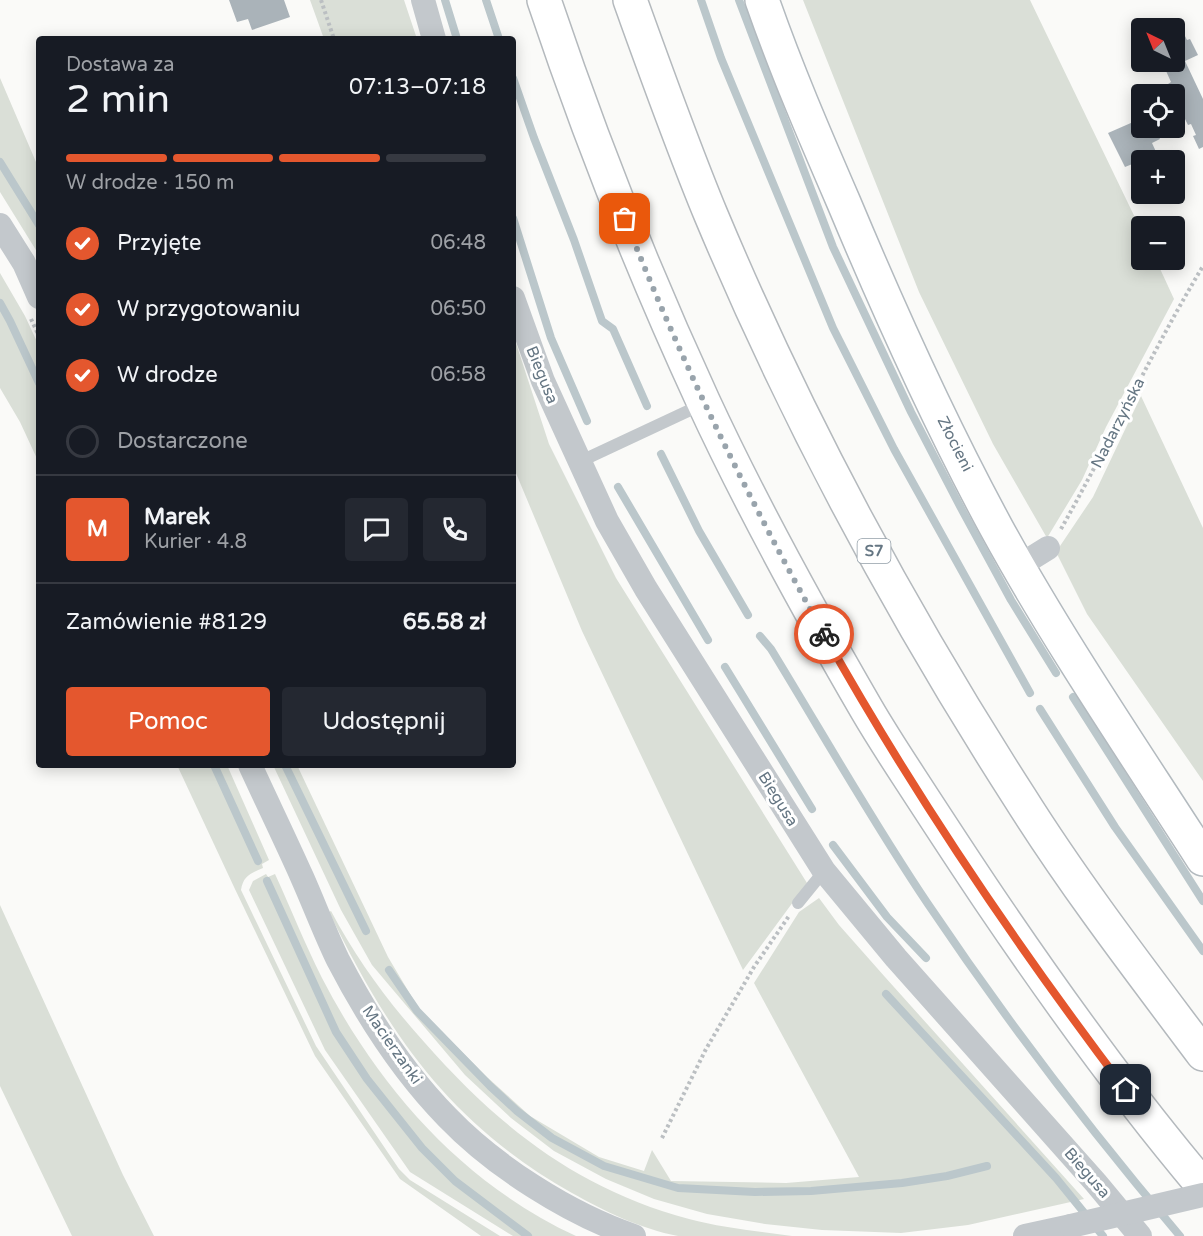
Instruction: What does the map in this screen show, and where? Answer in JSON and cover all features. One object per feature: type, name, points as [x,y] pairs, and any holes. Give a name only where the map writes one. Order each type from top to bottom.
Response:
[{"type":"main road","points":[[544,0],[567,70],[641,261],[704,403],[790,572],[869,714],[962,859],[1035,967],[1105,1062],[1203,1186]]},
{"type":"main road","name":"S7","points":[[630,0],[703,195],[755,314],[804,418],[904,608],[1021,801],[1128,954],[1203,1054]]},
{"type":"main road","name":"Złocieni","points":[[762,0],[808,119],[875,278],[996,527],[1104,705],[1203,859]]},
{"type":"street","points":[[423,0],[433,36]]},
{"type":"street","points":[[0,225],[24,263],[36,290]]},
{"type":"street","name":"Biegusa","points":[[516,306],[543,381],[607,521],[646,589],[824,871],[896,958],[1081,1166],[1140,1236]]},
{"type":"street","points":[[1019,566],[1048,548]]},
{"type":"street","name":"Macierzanki","points":[[251,768],[338,960],[373,1021],[405,1068],[447,1118],[495,1159],[538,1189],[580,1213],[634,1236]]},
{"type":"street","points":[[1025,1236],[1203,1195]]},
{"type":"lane","points":[[579,462],[704,403]]},
{"type":"lane","points":[[798,903],[824,871]]},
{"type":"path","points":[[321,0],[333,36]]},
{"type":"path","name":"Nadarzyńska","points":[[1048,548],[1057,537],[1098,465],[1172,318],[1203,266]]},
{"type":"path","points":[[662,1138],[706,1049],[754,967],[798,903]]},
{"type":"shaded area","points":[[310,0],[404,0],[416,36],[323,36]]},
{"type":"shaded area","points":[[803,0],[1030,0],[1134,216],[1131,216],[1131,270],[1161,270],[1174,299],[1106,427],[1082,480],[1047,538],[993,444],[919,292]]},
{"type":"shaded area","points":[[0,78],[36,162],[36,250],[0,192]]},
{"type":"shaded area","points":[[0,273],[36,340],[36,457],[20,422],[0,388]]},
{"type":"shaded area","points":[[516,343],[549,444],[616,578],[807,883],[743,970],[582,631],[516,473]]},
{"type":"shaded area","points":[[1141,396],[1203,528],[1203,781],[1087,614],[1056,552],[1093,497]]},
{"type":"shaded area","points":[[178,768],[228,768],[269,860],[262,864],[263,868],[246,878],[241,890],[316,1046],[399,1169],[410,1180],[500,1236],[481,1236],[400,1179],[315,1056]]},
{"type":"shaded area","points":[[274,768],[298,768],[388,957],[419,1009],[530,1116],[599,1157],[644,1171],[652,1150],[671,1181],[786,1183],[859,1177],[754,983],[799,912],[819,898],[839,925],[1084,1199],[968,1225],[901,1233],[822,1230],[765,1224],[707,1214],[654,1199],[606,1179],[554,1151],[511,1118],[465,1075],[372,965],[341,910]]},
{"type":"shaded area","points":[[266,874],[268,877],[275,874],[322,978],[370,1057],[397,1094],[461,1160],[496,1189],[576,1236],[513,1236],[410,1172],[325,1050],[249,890],[253,881]]},
{"type":"shaded area","points":[[0,905],[123,1175],[154,1236],[72,1236],[0,1086]]},
{"type":"shaded area","points":[[331,911],[351,947],[374,980],[425,1043],[482,1102],[544,1152],[576,1173],[611,1191],[649,1206],[714,1225],[792,1236],[678,1236],[664,1233],[623,1219],[572,1193],[529,1166],[491,1137],[457,1106],[427,1073],[375,998],[329,912]]},
{"type":"building","points":[[229,0],[284,0],[290,17],[252,30],[248,19],[237,22]]},
{"type":"building","points":[[1185,36],[1187,40],[1190,39],[1198,55],[1185,61]]},
{"type":"building","points":[[1185,61],[1203,99],[1203,147],[1199,149],[1191,124],[1188,125],[1185,119],[1185,84],[1168,84],[1171,82],[1166,72],[1185,72]]},
{"type":"building","points":[[1131,123],[1131,138],[1160,139],[1152,143],[1155,150],[1131,150],[1131,165],[1125,167],[1108,133]]},
{"type":"waterway","points":[[445,0],[456,36]]},
{"type":"waterway","points":[[486,0],[498,36]]},
{"type":"waterway","points":[[701,0],[721,58],[833,328],[894,449],[1030,693]]},
{"type":"waterway","points":[[739,0],[833,247],[911,412],[962,510],[1011,600],[1056,673]]},
{"type":"waterway","points":[[516,87],[602,321],[613,329],[647,406]]},
{"type":"waterway","points":[[0,162],[36,220]]},
{"type":"waterway","points":[[516,227],[551,338],[587,421]]},
{"type":"waterway","points":[[0,303],[36,377]]},
{"type":"waterway","points":[[661,454],[699,531],[748,615]]},
{"type":"waterway","points":[[618,487],[708,640]]},
{"type":"waterway","points":[[760,636],[771,649],[887,841],[988,990],[1050,1074],[1180,1236]]},
{"type":"waterway","points":[[725,667],[812,809]]},
{"type":"waterway","points":[[1073,697],[1203,901]]},
{"type":"waterway","points":[[1040,709],[1115,827],[1203,951]]},
{"type":"waterway","points":[[215,768],[258,861]]},
{"type":"waterway","points":[[286,768],[366,931]]},
{"type":"waterway","points":[[833,845],[887,917],[926,958]]},
{"type":"waterway","points":[[267,881],[336,1032],[367,1079],[422,1148],[455,1181],[528,1236]]},
{"type":"waterway","points":[[389,970],[417,1011],[517,1111],[552,1138],[604,1166],[678,1188],[755,1192],[811,1191],[902,1183],[947,1176],[987,1166]]},
{"type":"waterway","points":[[886,994],[1056,1178],[1103,1236]]},
{"type":"way so far","points":[[625,219],[641,261],[704,403],[824,634]]},
{"type":"route","points":[[824,634],[869,714],[962,859],[1035,967],[1126,1090]]}]
